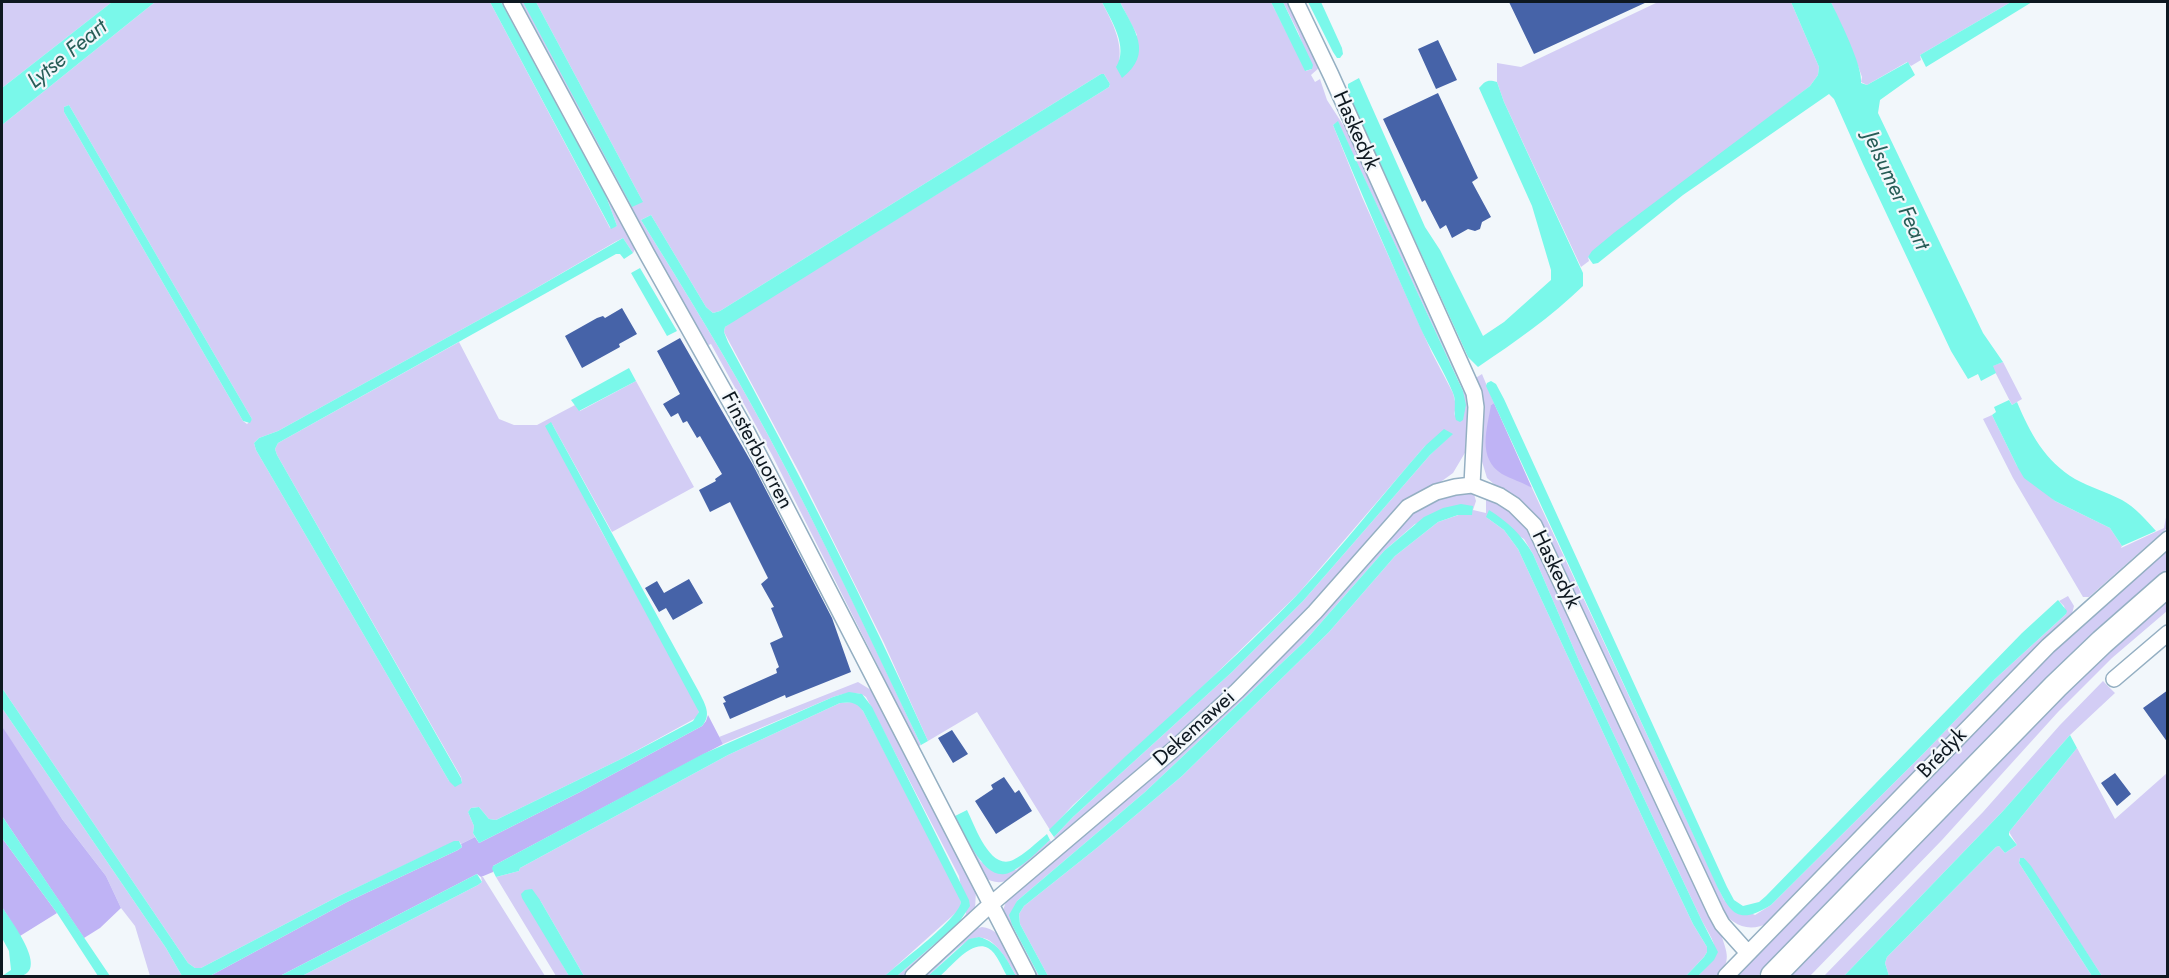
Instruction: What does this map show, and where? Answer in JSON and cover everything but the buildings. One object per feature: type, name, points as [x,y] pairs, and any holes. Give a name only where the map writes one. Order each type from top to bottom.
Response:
[{"type":"main road","name":"Brédyk","points":[[1773,976],[2056,686],[2168,584]]},
{"type":"street","name":"Finsterbuorren","points":[[511,2],[647,254],[747,432],[1028,976]]},
{"type":"street","name":"Haskedyk","points":[[1296,2],[1473,393],[1476,407],[1472,485],[1500,496],[1514,505],[1534,525],[1716,913],[1722,924],[1748,953]]},
{"type":"street","name":"Dekemawei","points":[[913,976],[990,905],[1118,798],[1237,691],[1316,612],[1408,507],[1436,492],[1455,486],[1472,485]]},
{"type":"street","name":"Brédyk","points":[[1726,976],[2048,646],[2168,539]]},
{"type":"street","points":[[2114,679],[2168,633]]},
{"type":"shaded area","points":[[2,2],[112,2],[2,88]]},
{"type":"shaded area","points":[[155,2],[490,2],[610,228],[617,226],[606,196],[501,2],[506,2],[634,241],[633,253],[623,238],[615,242],[526,294],[278,431],[259,438],[254,443],[449,781],[462,783],[461,777],[275,449],[278,443],[459,342],[499,419],[514,425],[537,425],[575,405],[580,411],[636,381],[694,487],[612,532],[551,422],[593,516],[697,704],[699,712],[696,718],[623,758],[496,820],[489,819],[479,807],[471,808],[468,812],[474,826],[475,837],[461,844],[459,841],[447,845],[339,896],[201,968],[195,968],[188,963],[2,688],[2,125]],"holes":[[[69,105],[252,419],[247,424],[243,421],[64,112],[64,107]]]},
{"type":"shaded area","points":[[515,2],[523,2],[643,202],[536,2],[1102,2],[1118,39],[1119,62],[1137,35],[1120,2],[1271,2],[1306,71],[1312,69],[1298,32],[1283,2],[1291,2],[1320,67],[1311,75],[1315,82],[1320,79],[1327,100],[1358,148],[1459,370],[1471,406],[1466,451],[1453,473],[1435,486],[1334,584],[1233,687],[1057,842],[1054,837],[1073,817],[1232,672],[1303,601],[1430,455],[1452,434],[1425,446],[1298,594],[1194,695],[1073,805],[1050,830],[977,712],[928,741],[884,643],[799,472],[724,332],[725,327],[736,319],[1109,87],[1110,84],[1104,74],[720,311],[713,313],[706,307],[651,215],[641,220],[768,435],[828,550],[921,745],[915,748],[877,676],[882,674],[772,455],[711,344],[706,346]],"holes":[[[1338,122],[1463,391],[1454,416],[1456,405],[1453,393],[1432,353],[1362,197],[1333,125]]]},
{"type":"shaded area","points":[[1658,2],[1791,2],[1819,67],[1818,75],[1810,86],[1588,257],[1589,261],[1581,267],[1504,102],[1497,82],[1497,63],[1521,67]]},
{"type":"shaded area","points":[[1831,2],[2011,2],[1920,55],[1921,60],[1911,66],[1907,62],[1867,85],[1861,82],[1862,77],[1858,66]]},
{"type":"shaded area","points":[[2003,362],[2022,399],[2012,405],[1992,366]]},
{"type":"shaded area","points":[[1482,374],[1494,403],[1491,405],[1526,484],[1532,488],[1724,900],[1755,915],[1771,905],[1995,679],[2066,614],[2064,606],[2059,601],[2068,596],[2074,606],[2072,614],[2037,647],[1770,922],[1755,927],[1741,926],[1729,919],[1719,907],[1541,525],[1487,478],[1480,455],[1474,379]]},
{"type":"shaded area","points":[[1494,403],[1532,488],[1502,474],[1489,460],[1486,451],[1486,433],[1491,405]]},
{"type":"shaded area","points":[[1992,415],[2017,466],[2055,501],[2110,528],[2122,546],[2121,548],[2164,528],[2167,512],[2167,528],[2089,597],[2083,597],[2013,478],[1983,419]]},
{"type":"shaded area","points":[[1474,494],[1476,501],[1473,510],[1415,524],[1384,551],[1304,642],[1145,792],[1017,901],[1012,925],[1039,976],[1033,976],[1002,913],[1007,899],[1064,852],[1408,514],[1443,496]]},
{"type":"shaded area","points":[[1486,497],[1515,513],[1529,527],[1721,934],[1727,956],[1722,971],[1717,976],[1698,976],[1714,955],[1714,944],[1579,661],[1533,554],[1524,539],[1486,517],[1504,530],[1518,549],[1651,836],[1693,924],[1707,947],[1704,957],[1686,976],[1048,976],[1020,924],[1019,914],[1024,906],[1182,776],[1329,632],[1395,556],[1438,522],[1473,510],[1486,513]]},
{"type":"shaded area","points":[[2167,548],[2167,569],[1939,791],[1758,976],[1735,976],[2051,653]]},
{"type":"shaded area","points":[[2167,600],[2167,611],[2112,658],[2058,712],[1942,840],[1810,976],[1787,976],[2080,677]]},
{"type":"shaded area","points":[[2103,681],[2115,693],[2070,735],[2003,811],[1844,976],[1824,976],[1983,812],[2060,725]]},
{"type":"shaded area","points":[[858,682],[871,690],[976,890],[975,910],[906,976],[897,976],[958,924],[966,914],[959,876],[866,697],[854,693],[833,697],[723,744],[719,737]]},
{"type":"shaded area","points":[[852,702],[859,705],[863,711],[958,892],[961,902],[960,909],[885,976],[584,976],[540,900],[549,941],[569,976],[556,976],[496,877],[519,871],[520,868],[728,755],[840,703]]},
{"type":"shaded area","points":[[2,708],[166,948],[182,976],[150,976],[135,926],[121,908],[106,876],[62,819],[24,763],[2,726]]},
{"type":"shaded area","points":[[708,715],[723,744],[493,866],[493,872],[481,877],[477,874],[280,976],[210,976],[347,902],[458,850],[462,847],[461,844],[475,837],[479,843],[580,792],[702,726]]},
{"type":"shaded area","points":[[2,726],[62,819],[106,876],[121,908],[100,928],[84,938],[2,816]]},
{"type":"shaded area","points":[[2077,748],[2115,819],[2167,773],[2167,976],[2102,976],[2024,858],[2020,858],[2019,863],[2092,976],[1889,976],[1885,963],[1887,957],[1996,847],[1999,846],[2005,853],[2017,845],[2009,832]]},
{"type":"shaded area","points":[[955,816],[981,862],[1016,870],[1050,840],[1053,845],[1009,880],[993,881],[983,877],[951,818]]},
{"type":"shaded area","points":[[2,838],[57,913],[20,936],[2,907]]},
{"type":"shaded area","points":[[481,877],[545,976],[302,976],[478,885],[482,882]]},
{"type":"shaded area","points":[[982,927],[990,929],[1002,939],[1023,976],[1016,976],[994,944],[984,938],[975,938],[954,951],[928,976],[919,976],[970,930]]},
{"type":"water","name":"Lytse Feart","points":[[112,2],[155,2],[2,125],[2,88]]},
{"type":"water","points":[[490,2],[501,2],[606,196],[617,226],[611,229]]},
{"type":"water","points":[[523,2],[536,2],[643,202],[632,207]]},
{"type":"water","points":[[1102,2],[1120,2],[1138,41],[1137,60],[1132,69],[1122,78],[1116,67],[1120,59],[1120,42]]},
{"type":"water","points":[[1271,2],[1283,2],[1313,65],[1312,69],[1305,71]]},
{"type":"water","points":[[1308,2],[1321,2],[1342,48],[1343,54],[1340,58],[1337,58],[1333,52]]},
{"type":"water","name":"Jelsumer Feart","points":[[1791,2],[1831,2],[1854,54],[1861,75],[1861,83],[1867,85],[1908,62],[1915,75],[1880,100],[1878,113],[1983,333],[2003,362],[1993,366],[1996,373],[1981,381],[1978,374],[1968,379],[1951,351],[1834,99],[1829,94],[1683,195],[1598,263],[1593,264],[1588,257],[1615,232],[1810,86],[1818,75],[1819,67]]},
{"type":"water","points":[[2011,2],[2032,2],[1926,67],[1920,55]]},
{"type":"water","points":[[1104,74],[1110,84],[1109,87],[725,327],[724,332],[728,342],[832,540],[905,690],[928,741],[921,745],[827,550],[768,435],[641,220],[651,215],[706,307],[713,313],[720,311]]},
{"type":"water","points":[[1359,78],[1425,227],[1440,250],[1483,336],[1504,322],[1551,280],[1551,270],[1532,206],[1479,88],[1487,81],[1497,82],[1504,102],[1583,273],[1583,286],[1571,297],[1532,329],[1478,367],[1468,357],[1348,93],[1348,84]]},
{"type":"water","points":[[69,105],[252,419],[250,423],[243,421],[64,112],[64,107]]},
{"type":"water","points":[[1338,121],[1463,391],[1466,405],[1463,420],[1460,422],[1455,417],[1453,393],[1420,327],[1333,125]]},
{"type":"water","points":[[623,238],[633,253],[624,259],[620,254],[616,254],[278,443],[275,449],[461,778],[462,783],[455,787],[449,781],[254,443],[259,438],[278,431]]},
{"type":"water","points":[[640,268],[677,331],[667,336],[631,273]]},
{"type":"water","points":[[629,368],[636,381],[579,411],[571,400]]},
{"type":"water","points":[[1491,381],[1496,384],[1504,399],[1727,887],[1734,900],[1743,906],[1759,902],[1766,896],[2022,633],[2058,600],[2067,611],[2066,614],[1995,679],[1771,905],[1751,915],[1737,914],[1726,903],[1716,884],[1486,386]]},
{"type":"water","points":[[2009,400],[2012,405],[2017,402],[2033,435],[2055,464],[2086,485],[2127,503],[2156,531],[2122,546],[2110,528],[2055,501],[2024,478],[1992,415],[1996,412],[1994,407]]},
{"type":"water","points":[[551,422],[699,692],[707,718],[702,726],[479,843],[473,833],[474,826],[468,812],[471,808],[479,807],[489,819],[496,820],[693,721],[699,712],[545,426]]},
{"type":"water","points":[[1444,429],[1453,434],[1430,455],[1303,601],[1232,672],[1054,837],[1049,830],[1297,595],[1425,446]]},
{"type":"water","points":[[1461,504],[1473,506],[1472,515],[1458,515],[1438,522],[1395,556],[1329,632],[1182,776],[1024,906],[1019,914],[1020,924],[1048,976],[1039,976],[1009,915],[1017,901],[1145,792],[1304,642],[1384,551],[1424,517],[1443,508]]},
{"type":"water","points":[[1489,510],[1514,529],[1533,554],[1579,661],[1718,952],[1714,960],[1698,976],[1686,976],[1704,957],[1707,947],[1693,924],[1651,836],[1518,549],[1504,530],[1486,517]]},
{"type":"water","points":[[2,688],[188,963],[195,968],[201,968],[339,896],[454,841],[459,841],[462,847],[347,902],[210,976],[182,976],[166,948],[2,708]]},
{"type":"water","points":[[849,692],[862,694],[872,707],[969,900],[970,906],[958,924],[897,976],[885,976],[940,929],[958,910],[961,902],[863,711],[853,703],[840,703],[728,755],[520,868],[519,871],[496,877],[493,866],[703,754]]},
{"type":"water","points":[[2070,735],[2077,748],[2009,832],[2017,845],[2005,853],[1999,846],[1996,847],[1887,957],[1885,963],[1889,976],[1844,976],[2003,811]]},
{"type":"water","points":[[967,810],[984,845],[997,859],[1005,862],[1026,852],[1047,834],[1050,840],[1016,869],[1005,874],[997,873],[989,869],[975,853],[955,816]]},
{"type":"water","points":[[2,816],[110,976],[98,976],[57,913],[2,838]]},
{"type":"water","points":[[2020,858],[2024,858],[2031,866],[2102,976],[2092,976],[2019,863]]},
{"type":"water","points":[[477,874],[482,882],[478,885],[302,976],[280,976]]},
{"type":"water","points":[[532,889],[584,976],[569,976],[522,898],[521,894],[525,890]]},
{"type":"water","points":[[2,907],[19,933],[29,955],[31,964],[29,972],[19,977],[2,976],[11,970],[9,951],[2,938]]},
{"type":"water","points":[[979,937],[997,947],[1016,976],[1007,976],[994,953],[982,946],[969,951],[940,976],[928,976],[969,939]]}]
